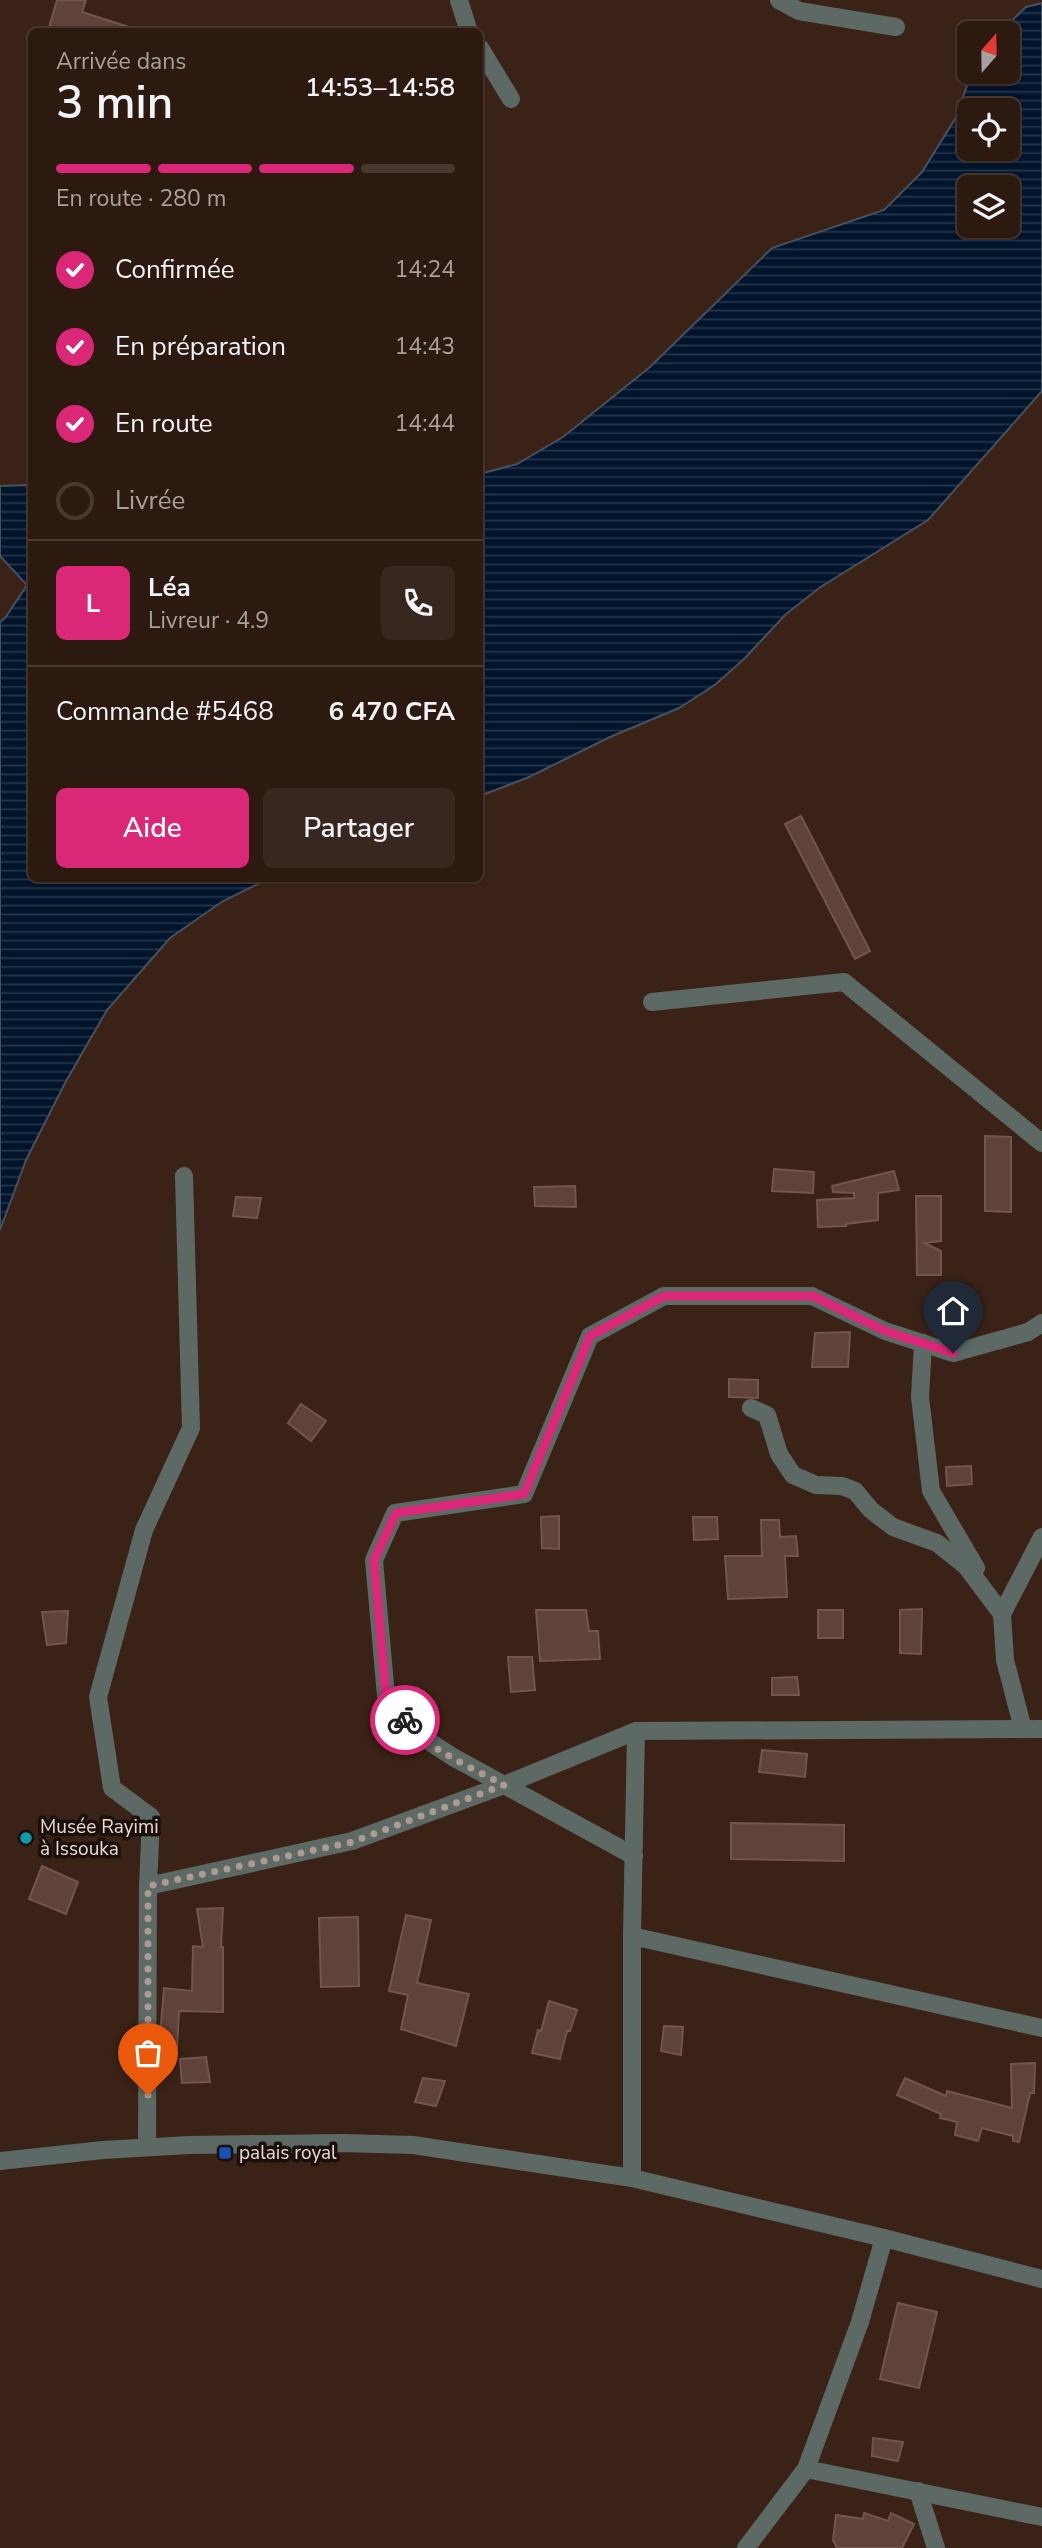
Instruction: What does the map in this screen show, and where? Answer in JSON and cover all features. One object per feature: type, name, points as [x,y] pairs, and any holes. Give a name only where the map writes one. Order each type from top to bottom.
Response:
[{"type":"street","points":[[458,0],[468,28]]},
{"type":"street","points":[[779,0],[799,11],[896,27]]},
{"type":"street","points":[[483,53],[511,99]]},
{"type":"street","points":[[652,1002],[844,982],[1042,1143]]},
{"type":"street","points":[[148,2147],[148,1886],[151,1817],[112,1788],[98,1698],[144,1530],[191,1429],[184,1176]]},
{"type":"street","points":[[634,1856],[453,1757],[413,1731],[386,1696],[374,1560],[396,1513],[524,1494],[590,1336],[664,1296],[813,1296],[885,1331],[953,1353],[1028,1332],[1042,1323]]},
{"type":"street","points":[[923,1343],[920,1397],[931,1491],[1002,1614],[1005,1660],[1023,1729]]},
{"type":"street","points":[[751,1408],[767,1416],[779,1454],[793,1475],[816,1485],[842,1486],[855,1491],[871,1510],[893,1527],[937,1543],[966,1566],[1002,1614]]},
{"type":"street","points":[[1002,1614],[1042,1537]]},
{"type":"street","points":[[148,1886],[352,1842],[504,1785],[636,1731],[1042,1729]]},
{"type":"street","points":[[632,2178],[632,1936],[636,1731]]},
{"type":"street","points":[[632,1936],[1042,2028]]},
{"type":"street","points":[[0,2161],[148,2147],[264,2143],[413,2145],[632,2178],[1042,2279]]},
{"type":"street","points":[[746,2548],[806,2469],[860,2322],[884,2238]]},
{"type":"street","points":[[806,2469],[1042,2517]]},
{"type":"street","points":[[918,2491],[936,2548]]},
{"type":"water","points":[[1042,3],[1042,391],[928,520],[819,588],[785,615],[745,658],[716,684],[679,708],[610,737],[529,777],[483,795],[483,473],[517,464],[563,437],[650,367],[772,248],[884,210],[922,172],[957,113],[957,161],[1020,161],[1020,98],[963,98],[968,84],[1020,84],[1020,21],[1011,21],[1026,7]]},
{"type":"water","points":[[28,485],[28,882],[262,882],[223,901],[170,938],[107,1010],[65,1083],[26,1160],[0,1230],[0,622],[27,585],[0,556],[0,486]]},
{"type":"building","points":[[57,0],[86,0],[82,12],[132,28],[52,28],[49,27]]},
{"type":"building","points":[[801,816],[870,951],[855,959],[785,824]]},
{"type":"building","points":[[985,1136],[1011,1137],[1011,1212],[985,1211]]},
{"type":"building","points":[[774,1169],[814,1172],[813,1193],[772,1191]]},
{"type":"building","points":[[894,1171],[899,1190],[878,1193],[878,1220],[846,1226],[818,1227],[817,1200],[854,1198],[854,1193],[833,1192],[832,1186]]},
{"type":"building","points":[[575,1186],[576,1207],[535,1206],[534,1187]]},
{"type":"building","points":[[916,1196],[941,1196],[941,1241],[924,1243],[941,1251],[941,1275],[917,1275]]},
{"type":"building","points":[[236,1197],[261,1198],[257,1218],[233,1216]]},
{"type":"building","points":[[850,1332],[848,1367],[812,1367],[815,1333]]},
{"type":"building","points":[[729,1379],[758,1380],[758,1398],[729,1397]]},
{"type":"building","points":[[301,1404],[326,1421],[311,1441],[288,1423]]},
{"type":"building","points":[[971,1466],[972,1484],[947,1486],[946,1467]]},
{"type":"building","points":[[559,1516],[559,1549],[542,1548],[541,1517]]},
{"type":"building","points":[[693,1517],[717,1517],[718,1539],[694,1540]]},
{"type":"building","points":[[761,1520],[779,1520],[780,1537],[796,1536],[798,1556],[785,1556],[787,1597],[728,1599],[725,1556],[762,1556]]},
{"type":"building","points":[[922,1609],[921,1654],[900,1653],[900,1610]]},
{"type":"building","points":[[536,1610],[586,1610],[589,1631],[598,1631],[600,1659],[540,1661]]},
{"type":"building","points":[[818,1610],[843,1610],[843,1638],[818,1638]]},
{"type":"building","points":[[68,1611],[66,1643],[47,1645],[42,1612]]},
{"type":"building","points":[[508,1657],[532,1657],[535,1690],[511,1692]]},
{"type":"building","points":[[797,1677],[799,1695],[772,1695],[772,1678]]},
{"type":"building","points":[[762,1750],[807,1754],[805,1777],[759,1772]]},
{"type":"building","points":[[731,1823],[844,1825],[844,1861],[731,1859]]},
{"type":"building","points":[[42,1866],[78,1882],[66,1914],[29,1899]]},
{"type":"building","points":[[223,1908],[223,2012],[179,2011],[177,2049],[159,2048],[164,1988],[192,1991],[193,1946],[203,1947],[197,1909]]},
{"type":"building","points":[[406,1915],[431,1920],[417,1983],[469,1994],[456,2046],[401,2029],[408,1995],[389,1991]]},
{"type":"building","points":[[358,1917],[359,1986],[321,1987],[319,1918]]},
{"type":"building","points":[[549,2001],[577,2010],[570,2031],[567,2031],[560,2059],[532,2053]]},
{"type":"building","points":[[664,2026],[683,2027],[681,2055],[661,2051]]},
{"type":"building","points":[[206,2057],[210,2082],[182,2083],[180,2059]]},
{"type":"building","points":[[1035,2063],[1034,2093],[1030,2093],[1019,2142],[1013,2141],[1013,2136],[982,2128],[978,2141],[955,2135],[957,2122],[940,2118],[941,2114],[897,2095],[905,2078],[946,2096],[947,2091],[1012,2108],[1011,2064]]},
{"type":"building","points":[[423,2078],[445,2081],[436,2106],[415,2102]]},
{"type":"building","points":[[898,2303],[937,2312],[919,2388],[880,2379]]},
{"type":"building","points":[[873,2438],[903,2442],[898,2461],[872,2456]]},
{"type":"building","points":[[864,2513],[888,2521],[891,2513],[914,2524],[902,2548],[837,2548],[833,2540],[836,2515],[863,2519]]},
{"type":"way so far","points":[[148,2095],[148,1886],[352,1842],[504,1785],[413,1731],[405,1720]]},
{"type":"place","name":"Musée Rayimi à Issouka","points":[[26,1838]]},
{"type":"place","name":"palais royal","points":[[225,2153]]},
{"type":"route","points":[[405,1720],[386,1696],[374,1560],[396,1513],[524,1494],[590,1336],[664,1296],[813,1296],[885,1331],[953,1353]]}]
